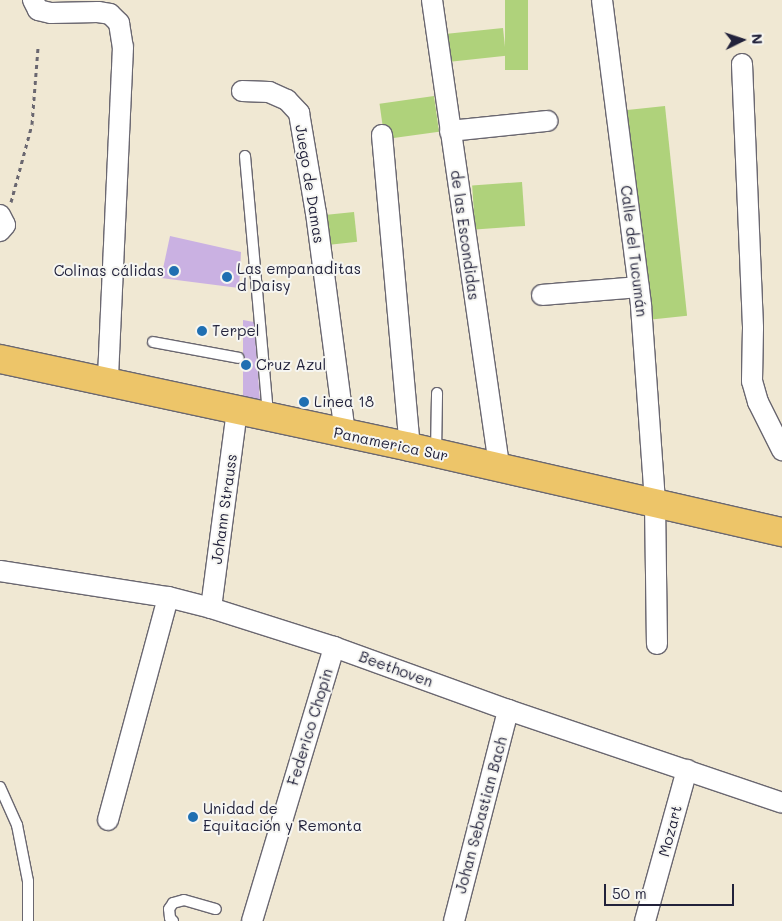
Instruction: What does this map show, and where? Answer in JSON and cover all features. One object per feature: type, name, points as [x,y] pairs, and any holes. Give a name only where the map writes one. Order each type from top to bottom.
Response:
[{"type":"highway","name":"Panamerica Sur","points":[[0,359],[410,447],[782,532]]},
{"type":"street","points":[[33,0],[38,10],[51,13],[98,12],[110,14],[119,23],[123,47],[108,382]]},
{"type":"street","name":"de las Escondidas","points":[[432,0],[500,469]]},
{"type":"street","name":"Calle del Tucumán","points":[[602,0],[639,287],[655,502]]},
{"type":"street","points":[[742,64],[753,328],[752,381],[758,402],[782,450]]},
{"type":"street","name":"Juego de Damas","points":[[242,91],[268,92],[287,100],[299,113],[316,213],[345,434]]},
{"type":"street","points":[[450,131],[547,121]]},
{"type":"street","points":[[382,136],[410,447]]},
{"type":"street","points":[[542,295],[639,287]]},
{"type":"street","name":"Johann Strauss","points":[[210,608],[238,410]]},
{"type":"street","points":[[655,502],[657,644]]},
{"type":"street","name":"Beethoven","points":[[0,570],[168,597],[210,608],[334,647],[508,710],[782,803]]},
{"type":"street","points":[[108,820],[168,597]]},
{"type":"street","name":"Federico Chopin","points":[[252,921],[334,647]]},
{"type":"street","name":"Johan Sebastian Bach","points":[[454,921],[508,710]]},
{"type":"street","name":"Mozart","points":[[646,921],[687,770]]},
{"type":"lane","points":[[245,156],[268,418]]},
{"type":"lane","points":[[153,342],[238,358]]},
{"type":"lane","points":[[436,454],[437,393]]},
{"type":"lane","points":[[0,788],[17,825],[28,881],[28,921]]},
{"type":"lane","points":[[173,921],[170,918],[169,909],[173,903],[184,900],[216,909]]},
{"type":"path","points":[[2,224],[32,124],[38,48]]},
{"type":"green space","points":[[505,0],[528,0],[528,70],[505,70]]},
{"type":"green space","points":[[503,28],[506,56],[450,62],[447,34]]},
{"type":"green space","points":[[434,96],[439,132],[385,139],[380,104]]},
{"type":"green space","points":[[665,106],[687,316],[649,320],[627,110]]},
{"type":"green space","points":[[522,182],[525,226],[475,229],[472,185]]},
{"type":"green space","points":[[354,212],[357,242],[325,245],[322,215]]},
{"type":"building","points":[[170,236],[241,252],[239,288],[161,278]]},
{"type":"building","points":[[243,320],[254,322],[260,401],[243,399]]},
{"type":"place","name":"Colinas cálidas","points":[[174,271]]},
{"type":"place","name":"Las empanaditas d Daisy","points":[[227,277]]},
{"type":"place","name":"Terpel","points":[[202,331]]},
{"type":"place","name":"Cruz Azul","points":[[246,365]]},
{"type":"place","name":"Linea 18","points":[[304,402]]},
{"type":"place","name":"Unidad de Equitación y Remonta","points":[[193,817]]}]
